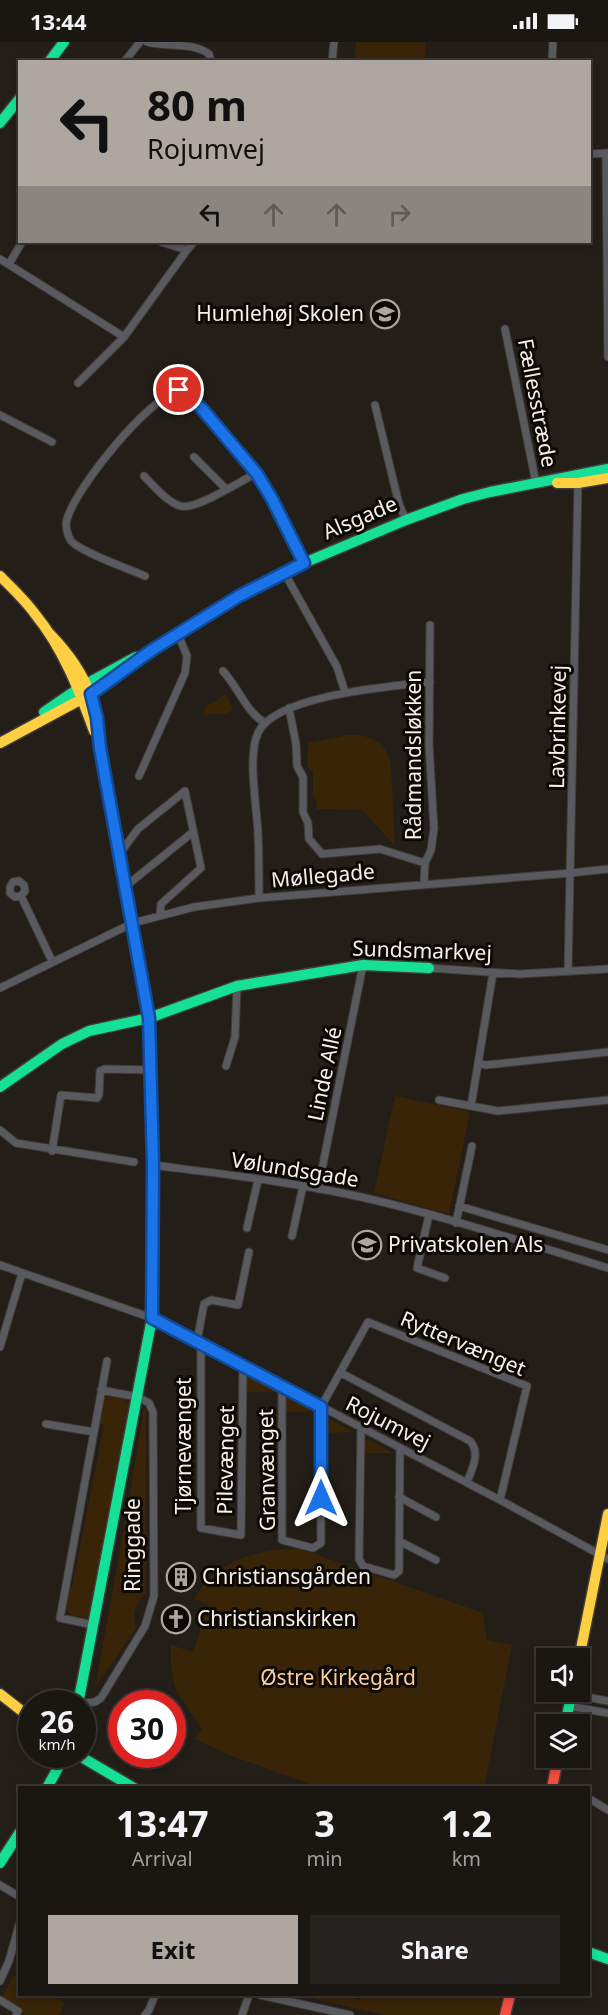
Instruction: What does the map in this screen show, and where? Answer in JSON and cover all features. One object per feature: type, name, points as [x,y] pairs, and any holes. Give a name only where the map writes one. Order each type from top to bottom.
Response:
[{"type":"street","points":[[50,60],[64,42]]},
{"type":"street","points":[[126,60],[140,42]]},
{"type":"street","points":[[147,42],[156,45],[198,47],[209,54],[210,60]]},
{"type":"street","points":[[332,60],[334,42]]},
{"type":"street","points":[[552,60],[553,42]]},
{"type":"street","points":[[0,123],[18,100]]},
{"type":"street","points":[[591,154],[607,154],[608,357]]},
{"type":"street","points":[[9,264],[21,243]]},
{"type":"street","points":[[165,243],[187,250]]},
{"type":"street","points":[[78,384],[124,337],[193,243]]},
{"type":"street","points":[[0,259],[124,337]]},
{"type":"street","name":"Fællesstræde","points":[[505,329],[536,483]]},
{"type":"street","points":[[146,576],[82,548],[71,540],[67,531],[67,520],[91,475],[114,448],[156,404],[170,393],[179,390],[186,393],[203,410],[257,474],[304,563]]},
{"type":"street","points":[[375,405],[399,504],[406,520]]},
{"type":"street","points":[[0,415],[52,442]]},
{"type":"street","points":[[194,457],[226,489]]},
{"type":"street","name":"Alsgade","points":[[0,743],[85,691],[126,662],[152,650],[239,596],[284,572],[406,520],[472,497],[608,469]]},
{"type":"street","points":[[144,476],[170,501],[188,507],[205,501],[257,474]]},
{"type":"street","name":"Alsgade","points":[[536,483],[578,483],[608,478]]},
{"type":"street","name":"Lavbrinkevej","points":[[568,972],[578,483]]},
{"type":"street","points":[[284,572],[337,667],[345,692]]},
{"type":"street","name":"Ringgade","points":[[0,576],[39,618],[50,634],[68,651],[85,691],[100,748],[149,1018],[153,1165],[152,1318],[81,1690]]},
{"type":"street","name":"Rådmandsløkken","points":[[424,884],[425,863],[431,850],[434,829],[429,745],[430,625]]},
{"type":"street","points":[[139,776],[185,673],[187,656],[178,633]]},
{"type":"street","points":[[223,671],[234,682],[255,717],[264,723]]},
{"type":"street","points":[[259,898],[253,756],[258,733],[264,723],[289,708],[345,692],[430,682]]},
{"type":"street","points":[[289,708],[296,744],[297,766],[303,777],[303,812],[308,823],[309,839],[322,854],[380,849],[425,863]]},
{"type":"street","points":[[120,853],[138,829],[185,791],[201,868],[161,904],[160,915]]},
{"type":"street","points":[[126,886],[193,832]]},
{"type":"street","name":"Møllegade","points":[[0,988],[133,923],[194,907],[259,898],[608,869]]},
{"type":"street","points":[[21,896],[52,962]]},
{"type":"street","name":"Sundsmarkvej","points":[[0,1087],[76,1036],[88,1031],[149,1018],[237,987],[363,965],[493,974],[608,969]]},
{"type":"street","name":"Linde Allé","points":[[318,1189],[363,965]]},
{"type":"street","points":[[471,1106],[493,974]]},
{"type":"street","points":[[226,1066],[235,1037],[237,987]]},
{"type":"street","points":[[478,1063],[486,1065],[608,1052]]},
{"type":"street","points":[[52,1151],[61,1095],[97,1098],[100,1071],[105,1069],[152,1070]]},
{"type":"street","points":[[439,1100],[498,1111],[608,1100]]},
{"type":"street","points":[[0,1130],[16,1143],[52,1151],[134,1162]]},
{"type":"street","points":[[456,1223],[472,1146]]},
{"type":"street","name":"Vølundsgade","points":[[153,1165],[303,1186],[361,1197],[608,1268]]},
{"type":"street","points":[[247,1228],[258,1180]]},
{"type":"street","points":[[291,1236],[303,1186]]},
{"type":"street","points":[[459,1206],[608,1250]]},
{"type":"street","points":[[429,1215],[417,1268],[445,1278]]},
{"type":"street","points":[[199,1342],[204,1304],[211,1300],[238,1305],[249,1252]]},
{"type":"street","name":"Rojumvej","points":[[0,1265],[152,1318],[501,1500],[604,1558]]},
{"type":"street","points":[[0,1347],[22,1273]]},
{"type":"street","name":"Ryttervænget","points":[[321,1407],[368,1322],[527,1386],[501,1500]]},
{"type":"street","name":"Tjørnevænget","points":[[199,1342],[201,1528],[222,1531]]},
{"type":"street","points":[[94,1625],[60,1618],[107,1360]]},
{"type":"street","name":"Pilevænget","points":[[222,1531],[241,1535],[243,1366]]},
{"type":"street","points":[[341,1373],[470,1441],[475,1447],[476,1455],[467,1482]]},
{"type":"street","name":"Granvænget","points":[[282,1386],[282,1540],[313,1548],[321,1543],[321,1407]]},
{"type":"street","points":[[102,1390],[138,1397]]},
{"type":"street","name":"Ringgade","points":[[96,1701],[101,1698],[145,1626],[154,1596],[153,1412],[149,1403],[138,1397]]},
{"type":"street","points":[[46,1424],[94,1432]]},
{"type":"street","points":[[361,1428],[359,1559],[363,1566],[394,1575],[399,1571],[400,1449]]},
{"type":"street","points":[[399,1497],[436,1517]]},
{"type":"street","points":[[582,1648],[604,1558],[608,1514]]},
{"type":"street","points":[[399,1541],[436,1560]]},
{"type":"street","points":[[0,1694],[18,1708]]},
{"type":"street","points":[[590,1699],[608,1701]]},
{"type":"street","points":[[583,1702],[608,1713]]},
{"type":"street","points":[[96,1766],[131,1786]]},
{"type":"street","points":[[47,1786],[58,1768]]},
{"type":"street","points":[[554,1786],[557,1768]]},
{"type":"street","points":[[590,1799],[608,1810]]},
{"type":"street","points":[[0,1863],[18,1835]]},
{"type":"street","points":[[0,1886],[18,1896]]},
{"type":"street","points":[[0,1981],[9,1961],[18,1929]]},
{"type":"street","points":[[590,1953],[608,1959]]},
{"type":"street","points":[[145,2015],[155,1996]]},
{"type":"street","points":[[242,2015],[249,1996]]},
{"type":"street","points":[[264,1996],[350,2015]]},
{"type":"street","points":[[505,2015],[510,1996]]},
{"type":"street","points":[[0,2000],[18,2012],[16,2015]]},
{"type":"green space","points":[[356,42],[426,42],[425,60],[354,60]]},
{"type":"green space","points":[[225,693],[233,708],[228,714],[209,714],[207,716],[203,714],[207,705],[216,702]]},
{"type":"green space","points":[[347,735],[370,738],[386,750],[391,765],[395,846],[362,810],[316,809],[317,800],[313,796],[313,771],[307,767],[308,743]]},
{"type":"green space","points":[[395,1096],[470,1112],[449,1214],[374,1193]]},
{"type":"green space","points":[[250,1377],[274,1389],[274,1392],[246,1392],[247,1379]]},
{"type":"green space","points":[[110,1396],[123,1398],[129,1403],[89,1614],[85,1618],[70,1615],[64,1604],[67,1587],[72,1588],[104,1425],[98,1422],[103,1398]]},
{"type":"green space","points":[[288,1398],[310,1409],[309,1412],[285,1412],[285,1401]]},
{"type":"green space","points":[[144,1406],[146,1412],[146,1593],[135,1609],[136,1628],[95,1688],[130,1494]]},
{"type":"green space","points":[[327,1419],[354,1432],[324,1433],[324,1421]]},
{"type":"green space","points":[[367,1439],[393,1453],[363,1453],[364,1441]]},
{"type":"green space","name":"Østre Kirkegård","points":[[282,1549],[300,1549],[483,1613],[487,1640],[512,1645],[484,1786],[316,1786],[229,1755],[195,1739],[202,1729],[186,1706],[186,1690],[176,1690],[171,1668],[171,1645],[193,1652],[209,1605],[194,1599],[213,1575],[240,1559]]},
{"type":"green space","points":[[14,1975],[18,1978],[18,1996],[49,1996],[64,2002],[60,2015],[25,2015],[4,1999],[3,1995]]},
{"type":"green space","points":[[301,1996],[345,1996],[360,2000],[362,1996],[502,1996],[498,2015],[385,2015]]},
{"type":"water","points":[[323,1665],[329,1665],[334,1673],[332,1679],[323,1681],[318,1676],[318,1670]]},
{"type":"traffic: fast","points":[[50,60],[64,42]]},
{"type":"traffic: fast","points":[[0,123],[18,100]]},
{"type":"traffic: fast","points":[[156,647],[239,596],[304,563],[406,520],[463,499],[490,492],[608,469]]},
{"type":"traffic: fast","points":[[44,712],[79,688],[136,657]]},
{"type":"traffic: fast","points":[[0,1087],[62,1044],[89,1031],[149,1018],[237,986],[363,965],[429,968]]},
{"type":"traffic: fast","points":[[81,1690],[152,1318],[153,1256]]},
{"type":"traffic: fast","points":[[567,1714],[570,1702]]},
{"type":"traffic: fast","points":[[96,1766],[131,1786]]},
{"type":"traffic: fast","points":[[48,1786],[58,1768]]},
{"type":"traffic: fast","points":[[0,1863],[18,1835]]},
{"type":"traffic: fast","points":[[590,1953],[608,1959]]},
{"type":"traffic: slow","points":[[557,483],[578,483],[608,478]]},
{"type":"traffic: slow","points":[[0,576],[27,604],[54,641],[76,685],[94,731]]},
{"type":"traffic: slow","points":[[50,634],[75,664],[92,699],[136,949]]},
{"type":"traffic: slow","points":[[0,743],[91,694],[156,647]]},
{"type":"traffic: slow","points":[[581,1648],[608,1514]]},
{"type":"traffic: slow","points":[[0,1694],[18,1708]]},
{"type":"traffic: jam","points":[[136,949],[149,1018],[153,1256]]},
{"type":"traffic: jam","points":[[552,1786],[556,1768]]},
{"type":"traffic: jam","points":[[505,2015],[510,1996]]},
{"type":"place","name":"Humlehøj Skolen","points":[[385,314]]},
{"type":"place","name":"Privatskolen Als","points":[[367,1245]]},
{"type":"place","name":"Christiansgården","points":[[181,1577]]},
{"type":"place","name":"Christianskirken","points":[[176,1619]]},
{"type":"route","points":[[179,390],[186,393],[203,410],[257,474],[304,563],[239,596],[152,650],[91,694],[149,1018],[153,1165],[152,1318],[321,1407],[321,1498]]}]
